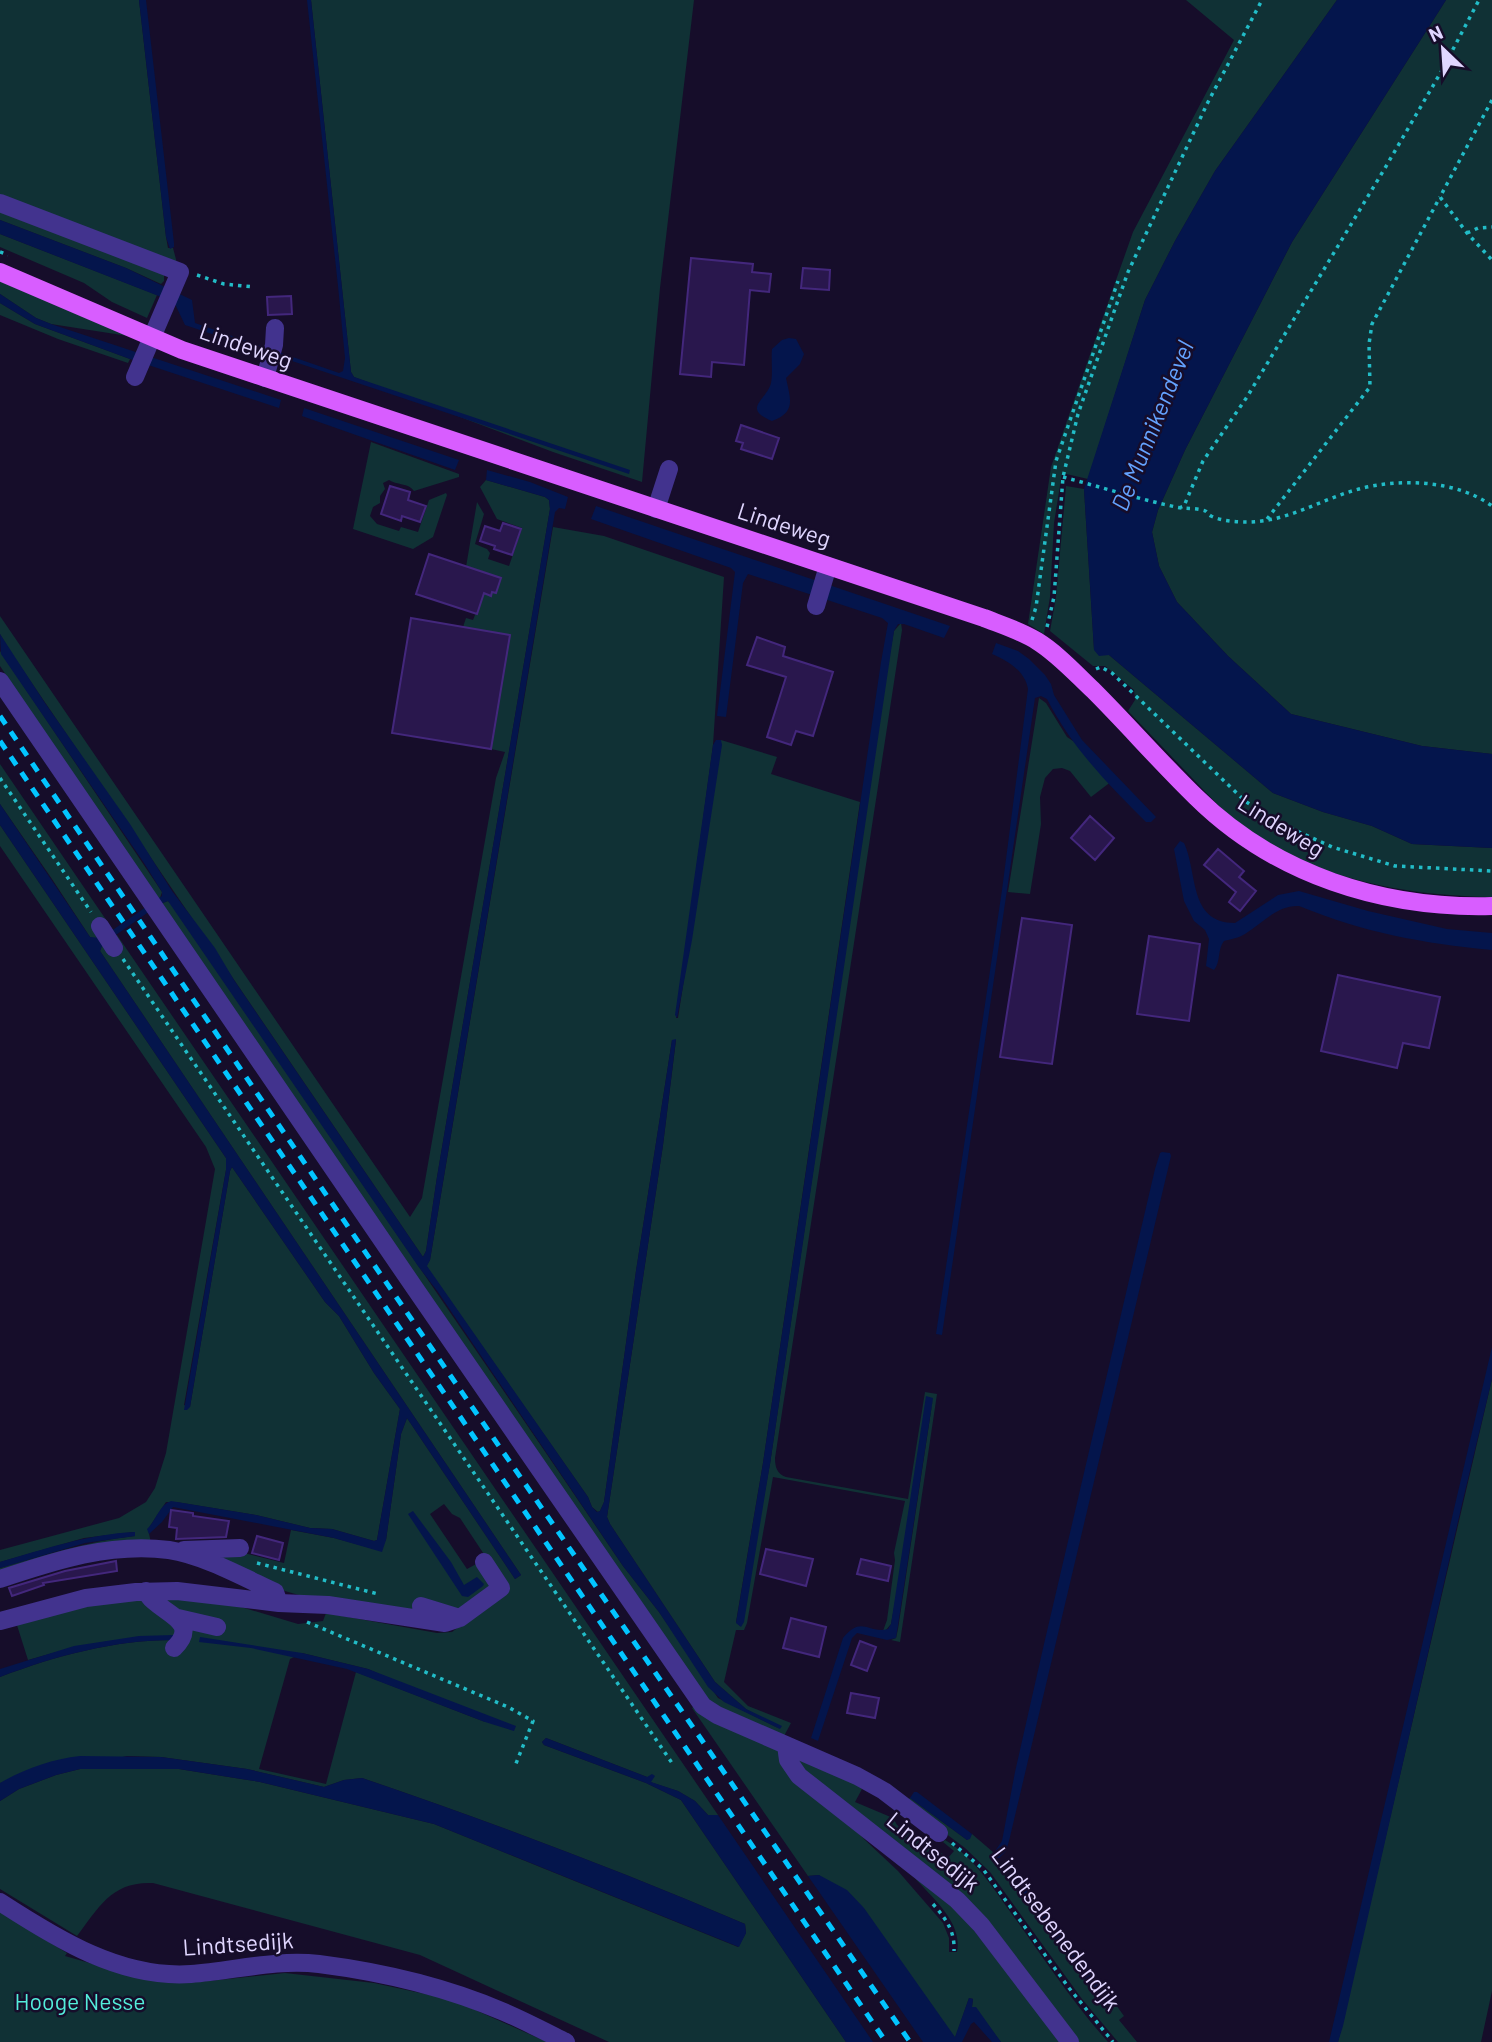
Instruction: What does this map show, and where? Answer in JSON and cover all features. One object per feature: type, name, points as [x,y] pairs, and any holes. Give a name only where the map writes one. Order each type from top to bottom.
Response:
[{"type":"main road","name":"Lindeweg","points":[[0,272],[143,359],[267,372],[656,509],[826,574],[984,618],[1025,635],[1041,643],[1078,675],[1197,798],[1267,851],[1322,879],[1358,890],[1414,903],[1492,906]]},
{"type":"street","points":[[0,203],[183,277],[143,359]]},
{"type":"street","points":[[267,372],[274,337]]},
{"type":"street","points":[[656,509],[669,469]]},
{"type":"street","points":[[817,603],[826,574]]},
{"type":"street","points":[[0,681],[703,1706],[717,1715],[830,1763],[884,1791],[939,1833]]},
{"type":"street","points":[[100,926],[114,948]]},
{"type":"street","points":[[0,1579],[86,1554],[117,1549],[231,1550]]},
{"type":"street","points":[[121,1561],[151,1549]]},
{"type":"street","points":[[171,1550],[275,1592],[279,1603]]},
{"type":"street","points":[[0,1621],[86,1598],[146,1591],[199,1592],[279,1603],[328,1605],[445,1623],[460,1618],[501,1588],[484,1562]]},
{"type":"street","points":[[146,1591],[156,1604],[182,1624],[183,1634],[180,1643],[174,1648]]},
{"type":"street","points":[[421,1606],[460,1618]]},
{"type":"street","points":[[177,1618],[217,1627]]},
{"type":"street","name":"Lindtsedijk","points":[[786,1745],[788,1760],[799,1776],[969,1912],[1070,2042]]},
{"type":"street","name":"Lindtsedijk","points":[[0,1902],[53,1937],[94,1956],[141,1970],[190,1974],[259,1964],[316,1964],[376,1973],[444,1990],[504,2012],[566,2042]]},
{"type":"path","points":[[1046,632],[1054,597],[1063,477],[1079,414],[1128,272],[1208,102],[1262,0]]},
{"type":"path","points":[[1179,508],[1184,506],[1203,461],[1254,386],[1417,115],[1479,0]]},
{"type":"path","points":[[1266,521],[1370,387],[1369,344],[1373,324],[1492,100]]},
{"type":"path","points":[[1440,197],[1466,233],[1492,260]]},
{"type":"path","points":[[1466,233],[1478,228],[1492,227]]},
{"type":"path","points":[[183,277],[254,287]]},
{"type":"path","points":[[1025,635],[1036,607],[1056,461],[1118,281]]},
{"type":"path","points":[[1063,477],[1179,508],[1204,510],[1210,516],[1229,521],[1266,521],[1359,489],[1413,483],[1451,487],[1481,498],[1492,506]]},
{"type":"path","points":[[1103,679],[1094,670],[1101,667],[1112,673],[1245,801],[1273,820],[1332,847],[1395,866],[1447,871],[1492,871]]},
{"type":"path","points":[[0,778],[100,926]]},
{"type":"path","points":[[114,948],[138,977],[673,1763]]},
{"type":"path","points":[[231,1550],[271,1567],[385,1596]]},
{"type":"path","points":[[279,1603],[316,1626],[508,1707],[533,1721],[515,1766]]},
{"type":"path","name":"Lindtsebenedendijk","points":[[939,1833],[983,1869],[1077,1998],[1113,2042]]},
{"type":"path","points":[[931,1902],[950,1927],[954,1951]]},
{"type":"green space","points":[[0,0],[139,0],[166,237],[168,248],[173,248],[177,263],[0,195]]},
{"type":"green space","points":[[311,0],[694,0],[660,288],[642,482],[553,452],[354,377],[351,372]]},
{"type":"green space","points":[[1186,0],[1337,0],[1215,171],[1175,241],[1145,300],[1088,479],[1062,473],[1054,523],[1050,597],[1044,634],[1028,624],[1051,467],[1133,232],[1234,40]]},
{"type":"green space","points":[[1446,0],[1492,0],[1492,754],[1422,746],[1291,714],[1228,656],[1177,602],[1159,566],[1152,532],[1158,510],[1185,450],[1292,242]]},
{"type":"green space","points":[[0,212],[159,272],[164,275],[164,281],[161,284],[0,220]]},
{"type":"green space","points":[[0,234],[157,295],[147,318],[112,302],[84,283],[0,247]]},
{"type":"green space","points":[[0,281],[128,336],[51,324],[36,318],[0,294]]},
{"type":"green space","points":[[0,303],[35,324],[130,359],[128,363],[58,339],[0,315]]},
{"type":"green space","points":[[371,442],[459,474],[459,477],[414,491],[389,480],[383,483],[385,489],[380,496],[380,503],[373,507],[370,516],[377,524],[399,531],[401,527],[418,532],[429,500],[446,493],[447,495],[433,537],[413,549],[353,529]]},
{"type":"green space","points":[[486,480],[545,497],[549,500],[550,509],[423,1257],[10,651],[0,634],[0,616],[410,1217],[422,1198],[496,778],[505,752],[491,749],[510,635],[463,627],[466,618],[473,620],[484,593],[496,593],[500,579],[466,567],[477,502],[484,514],[475,544],[487,549],[490,553],[488,559],[509,566],[522,528],[497,519],[480,487]]},
{"type":"green space","points":[[1066,486],[1084,489],[1094,649],[1099,655],[1109,655],[1273,793],[1323,812],[1372,826],[1412,844],[1492,848],[1492,897],[1397,889],[1334,873],[1276,848],[1249,831],[1220,807],[1128,711],[1135,700],[1134,690],[1105,666],[1093,666],[1050,631],[1056,597]]},
{"type":"green space","points":[[553,527],[604,536],[724,577],[713,745],[676,1018],[721,740],[777,757],[771,774],[860,802],[763,1463],[736,1622],[740,1626],[770,1464],[888,663],[894,631],[901,623],[775,1458],[777,1470],[786,1477],[908,1499],[925,1392],[937,1394],[900,1642],[891,1640],[896,1638],[898,1629],[933,1398],[891,1624],[886,1630],[883,1631],[887,1620],[894,1553],[905,1501],[773,1477],[747,1623],[744,1630],[736,1630],[724,1682],[748,1706],[791,1723],[784,1736],[706,1704],[160,904],[168,901],[173,906],[623,1566],[659,1612],[718,1698],[780,1729],[746,1709],[715,1682],[607,1517],[663,1145],[676,1040],[672,1040],[604,1502],[600,1511],[592,1507],[588,1497],[426,1266],[430,1260]]},
{"type":"green space","points":[[0,651],[162,892],[157,900],[0,666]]},
{"type":"green space","points":[[1039,698],[1046,703],[1067,737],[1082,747],[1112,781],[1091,797],[1070,771],[1053,769],[1045,778],[1040,797],[1041,824],[1030,894],[1008,892]]},
{"type":"green space","points":[[0,764],[113,930],[100,938],[90,937],[0,804]]},
{"type":"green space","points":[[0,825],[226,1158],[184,1405],[190,1407],[232,1167],[325,1302],[339,1316],[400,1409],[377,1540],[256,1515],[166,1502],[148,1529],[151,1543],[0,1576],[0,1568],[50,1553],[135,1536],[134,1532],[84,1538],[0,1562],[0,1550],[119,1518],[146,1502],[155,1488],[166,1453],[215,1169],[206,1147],[0,846]]},
{"type":"green space","points":[[117,935],[718,1815],[708,1815],[695,1801],[678,1791],[650,1782],[647,1777],[546,1738],[542,1742],[544,1745],[646,1783],[681,1800],[846,2042],[609,2042],[420,1955],[153,1883],[127,1886],[117,1891],[100,1906],[77,1936],[0,1889],[0,1801],[19,1789],[80,1769],[179,1769],[260,1782],[434,1824],[738,1947],[746,1933],[745,1924],[650,1885],[507,1829],[362,1778],[344,1780],[324,1787],[247,1769],[161,1757],[127,1756],[0,1783],[0,1677],[42,1662],[107,1646],[173,1640],[173,1636],[154,1636],[118,1640],[28,1660],[16,1622],[43,1614],[136,1598],[154,1608],[190,1617],[155,1598],[228,1603],[298,1624],[323,1621],[326,1613],[437,1633],[452,1632],[507,1589],[460,1518],[452,1514],[444,1504],[430,1514],[467,1569],[480,1562],[493,1584],[449,1616],[309,1598],[278,1589],[197,1555],[236,1551],[284,1563],[291,1530],[378,1550],[386,1540],[401,1434],[407,1418],[515,1579],[521,1575],[100,951],[102,945]],"holes":[[[302,1653],[368,1669],[485,1722],[356,1672],[326,1784],[259,1769],[290,1659]]]},
{"type":"green space","points":[[1492,1379],[1492,1991],[1481,2042],[1338,2042]]},
{"type":"green space","points":[[694,1706],[772,1743],[898,1871],[943,1923],[949,1938],[949,1952],[957,1952],[958,1941],[951,1921],[914,1877],[956,1908],[1063,2042],[1001,2042],[972,2007],[973,1999],[969,1998],[955,2038],[912,1979],[819,1875],[808,1876],[692,1708]]},
{"type":"green space","points":[[797,1757],[849,1779],[862,1789],[855,1802],[893,1818],[897,1825],[948,1858],[954,1851],[943,1842],[945,1840],[966,1856],[985,1877],[1072,1998],[1108,2042],[1077,2042],[981,1917],[803,1773]]},
{"type":"green space","points":[[910,1798],[967,1840],[972,1834],[993,1852],[991,1857],[1012,1885],[1017,1883],[1081,1975],[1104,1994],[1106,1991],[1124,2016],[1119,2020],[1137,2042],[1118,2042],[1082,1999],[990,1872],[965,1848],[905,1803]]},
{"type":"green space","name":"Hooge Nesse","points":[[0,1912],[67,1953],[65,1956],[149,1980],[209,1981],[285,1973],[374,1983],[453,2000],[547,2042],[0,2042]]},
{"type":"water","points":[[139,0],[146,0],[174,243],[174,247],[170,249],[166,237]]},
{"type":"water","points":[[307,0],[311,0],[351,372],[354,377],[630,470],[629,474],[185,325],[174,302],[0,234],[0,220],[126,268],[192,300],[195,323],[339,373],[343,371],[345,358]]},
{"type":"water","name":"De Munnikendevel","points":[[1337,0],[1446,0],[1292,242],[1185,450],[1158,510],[1152,532],[1159,566],[1177,602],[1228,656],[1291,714],[1422,746],[1492,754],[1492,848],[1412,844],[1372,826],[1323,812],[1273,793],[1109,655],[1099,656],[1094,650],[1084,489],[1145,300],[1215,171]]},
{"type":"water","points":[[0,294],[36,318],[281,400],[279,408],[130,359],[35,324],[0,303]]},
{"type":"water","points":[[796,339],[804,354],[800,364],[786,378],[790,398],[788,409],[772,421],[758,412],[757,408],[771,383],[772,349],[782,340]]},
{"type":"water","points":[[304,408],[459,460],[455,470],[302,416]]},
{"type":"water","points":[[487,470],[530,482],[568,497],[565,509],[559,508],[555,512],[427,1266],[588,1497],[592,1507],[597,1512],[600,1511],[604,1502],[672,1040],[676,1039],[663,1145],[607,1517],[715,1682],[746,1709],[782,1726],[780,1729],[724,1702],[708,1687],[168,901],[103,944],[100,951],[521,1575],[515,1579],[407,1418],[401,1434],[382,1552],[334,1538],[173,1507],[149,1534],[147,1529],[163,1506],[171,1501],[256,1515],[310,1528],[332,1529],[377,1540],[400,1409],[339,1316],[325,1302],[232,1167],[190,1407],[184,1410],[226,1158],[0,825],[0,804],[90,937],[101,938],[162,896],[144,863],[1,654],[0,634],[423,1257],[550,509],[549,500],[545,497],[486,480]]},
{"type":"water","points":[[596,506],[950,626],[944,638],[904,624],[898,624],[894,631],[770,1464],[741,1627],[736,1623],[763,1463],[888,623],[882,618],[748,574],[743,583],[726,717],[717,716],[735,572],[731,568],[591,519]]},
{"type":"water","points":[[996,643],[1018,651],[1045,675],[1082,740],[1156,817],[1151,822],[1146,822],[1079,749],[1047,699],[1041,696],[1035,698],[942,1335],[936,1334],[1002,890],[1028,689],[1020,672],[1010,663],[992,654]]},
{"type":"water","points":[[716,740],[721,740],[722,745],[692,940],[677,1018],[675,1015],[713,745]]},
{"type":"water","points":[[1180,841],[1184,843],[1202,905],[1209,915],[1220,921],[1235,923],[1278,895],[1299,891],[1368,911],[1447,929],[1492,933],[1492,950],[1394,936],[1299,906],[1291,906],[1277,912],[1243,935],[1224,941],[1214,970],[1206,966],[1209,939],[1205,930],[1194,921],[1184,901],[1174,849]]},
{"type":"water","points":[[1162,1152],[1170,1153],[1171,1156],[1009,1841],[1006,1851],[999,1858],[991,1857],[1002,1841],[1044,1644],[1155,1169]]},
{"type":"water","points":[[1492,1347],[1492,1379],[1343,2026],[1338,2042],[1329,2042]]},
{"type":"water","points":[[926,1396],[933,1398],[896,1638],[887,1640],[857,1633],[852,1638],[818,1741],[811,1738],[843,1638],[860,1626],[881,1630],[888,1629],[891,1624]]},
{"type":"water","points":[[413,1511],[451,1562],[464,1585],[477,1577],[483,1586],[468,1597],[462,1596],[408,1514]]},
{"type":"water","points":[[135,1532],[135,1536],[85,1543],[0,1568],[0,1562],[67,1543]]},
{"type":"water","points":[[174,1635],[174,1640],[129,1643],[85,1651],[0,1677],[0,1669],[74,1646],[139,1636]]},
{"type":"water","points":[[200,1637],[302,1653],[368,1669],[516,1726],[514,1731],[485,1722],[347,1669],[251,1648],[199,1642]]},
{"type":"water","points":[[546,1738],[647,1777],[652,1774],[655,1776],[651,1782],[678,1791],[695,1801],[708,1815],[718,1815],[873,2042],[846,2042],[681,1800],[646,1783],[544,1745],[542,1742]]},
{"type":"water","points":[[80,1756],[161,1757],[247,1769],[324,1787],[344,1780],[362,1778],[507,1829],[650,1885],[745,1924],[746,1933],[739,1947],[434,1824],[260,1782],[179,1769],[80,1769],[19,1789],[0,1801],[0,1783],[38,1765]]},
{"type":"water","points":[[914,1792],[972,1834],[970,1839],[967,1840],[910,1798]]},
{"type":"water","points":[[819,1875],[847,1890],[864,1908],[955,2037],[969,1998],[973,1999],[972,2007],[976,2007],[1001,2042],[992,2042],[974,2022],[962,2042],[923,2042],[808,1876]]},
{"type":"water","points":[[1020,1880],[1106,1991],[1099,1996],[1056,1941],[1017,1885]]},
{"type":"building","points":[[691,258],[753,264],[752,272],[771,274],[769,292],[750,290],[744,365],[712,362],[711,377],[680,374]]},
{"type":"building","points":[[803,268],[830,270],[829,290],[801,288]]},
{"type":"building","points":[[291,296],[292,314],[268,315],[267,297]]},
{"type":"building","points":[[741,425],[779,438],[772,459],[741,449],[743,443],[736,441]]},
{"type":"building","points":[[390,486],[410,492],[408,500],[426,506],[420,522],[402,516],[401,521],[381,514]]},
{"type":"building","points":[[503,523],[521,529],[512,555],[480,541],[485,526],[500,531]]},
{"type":"building","points":[[429,554],[501,578],[496,593],[492,592],[491,596],[484,593],[477,614],[416,594]]},
{"type":"building","points":[[411,618],[510,635],[491,749],[392,733]]},
{"type":"building","points":[[757,637],[785,647],[783,656],[833,672],[813,736],[796,731],[791,745],[767,737],[786,677],[747,665]]},
{"type":"building","points":[[1090,816],[1114,838],[1095,860],[1071,838]]},
{"type":"building","points":[[1218,849],[1244,871],[1239,877],[1256,891],[1240,911],[1229,902],[1236,892],[1204,865]]},
{"type":"building","points":[[1022,918],[1072,925],[1052,1064],[1000,1057]]},
{"type":"building","points":[[1149,936],[1200,944],[1189,1021],[1137,1014]]},
{"type":"building","points":[[1338,975],[1440,997],[1429,1048],[1403,1043],[1397,1068],[1321,1051]]},
{"type":"building","points":[[171,1510],[229,1521],[226,1537],[176,1539],[177,1528],[169,1527]]},
{"type":"building","points":[[257,1536],[283,1543],[279,1560],[252,1553]]},
{"type":"building","points":[[766,1549],[813,1559],[806,1586],[760,1574]]},
{"type":"building","points":[[861,1559],[891,1566],[888,1581],[857,1574]]},
{"type":"building","points":[[116,1561],[117,1571],[43,1583],[44,1585],[12,1596],[9,1588],[65,1571]]},
{"type":"building","points":[[791,1618],[826,1627],[819,1657],[783,1648]]},
{"type":"building","points":[[860,1641],[876,1647],[867,1671],[851,1665]]},
{"type":"building","points":[[851,1693],[879,1698],[875,1718],[847,1713]]},
{"type":"railway","points":[[0,716],[370,1259],[910,2042]]},
{"type":"railway","points":[[0,741],[886,2042]]}]
